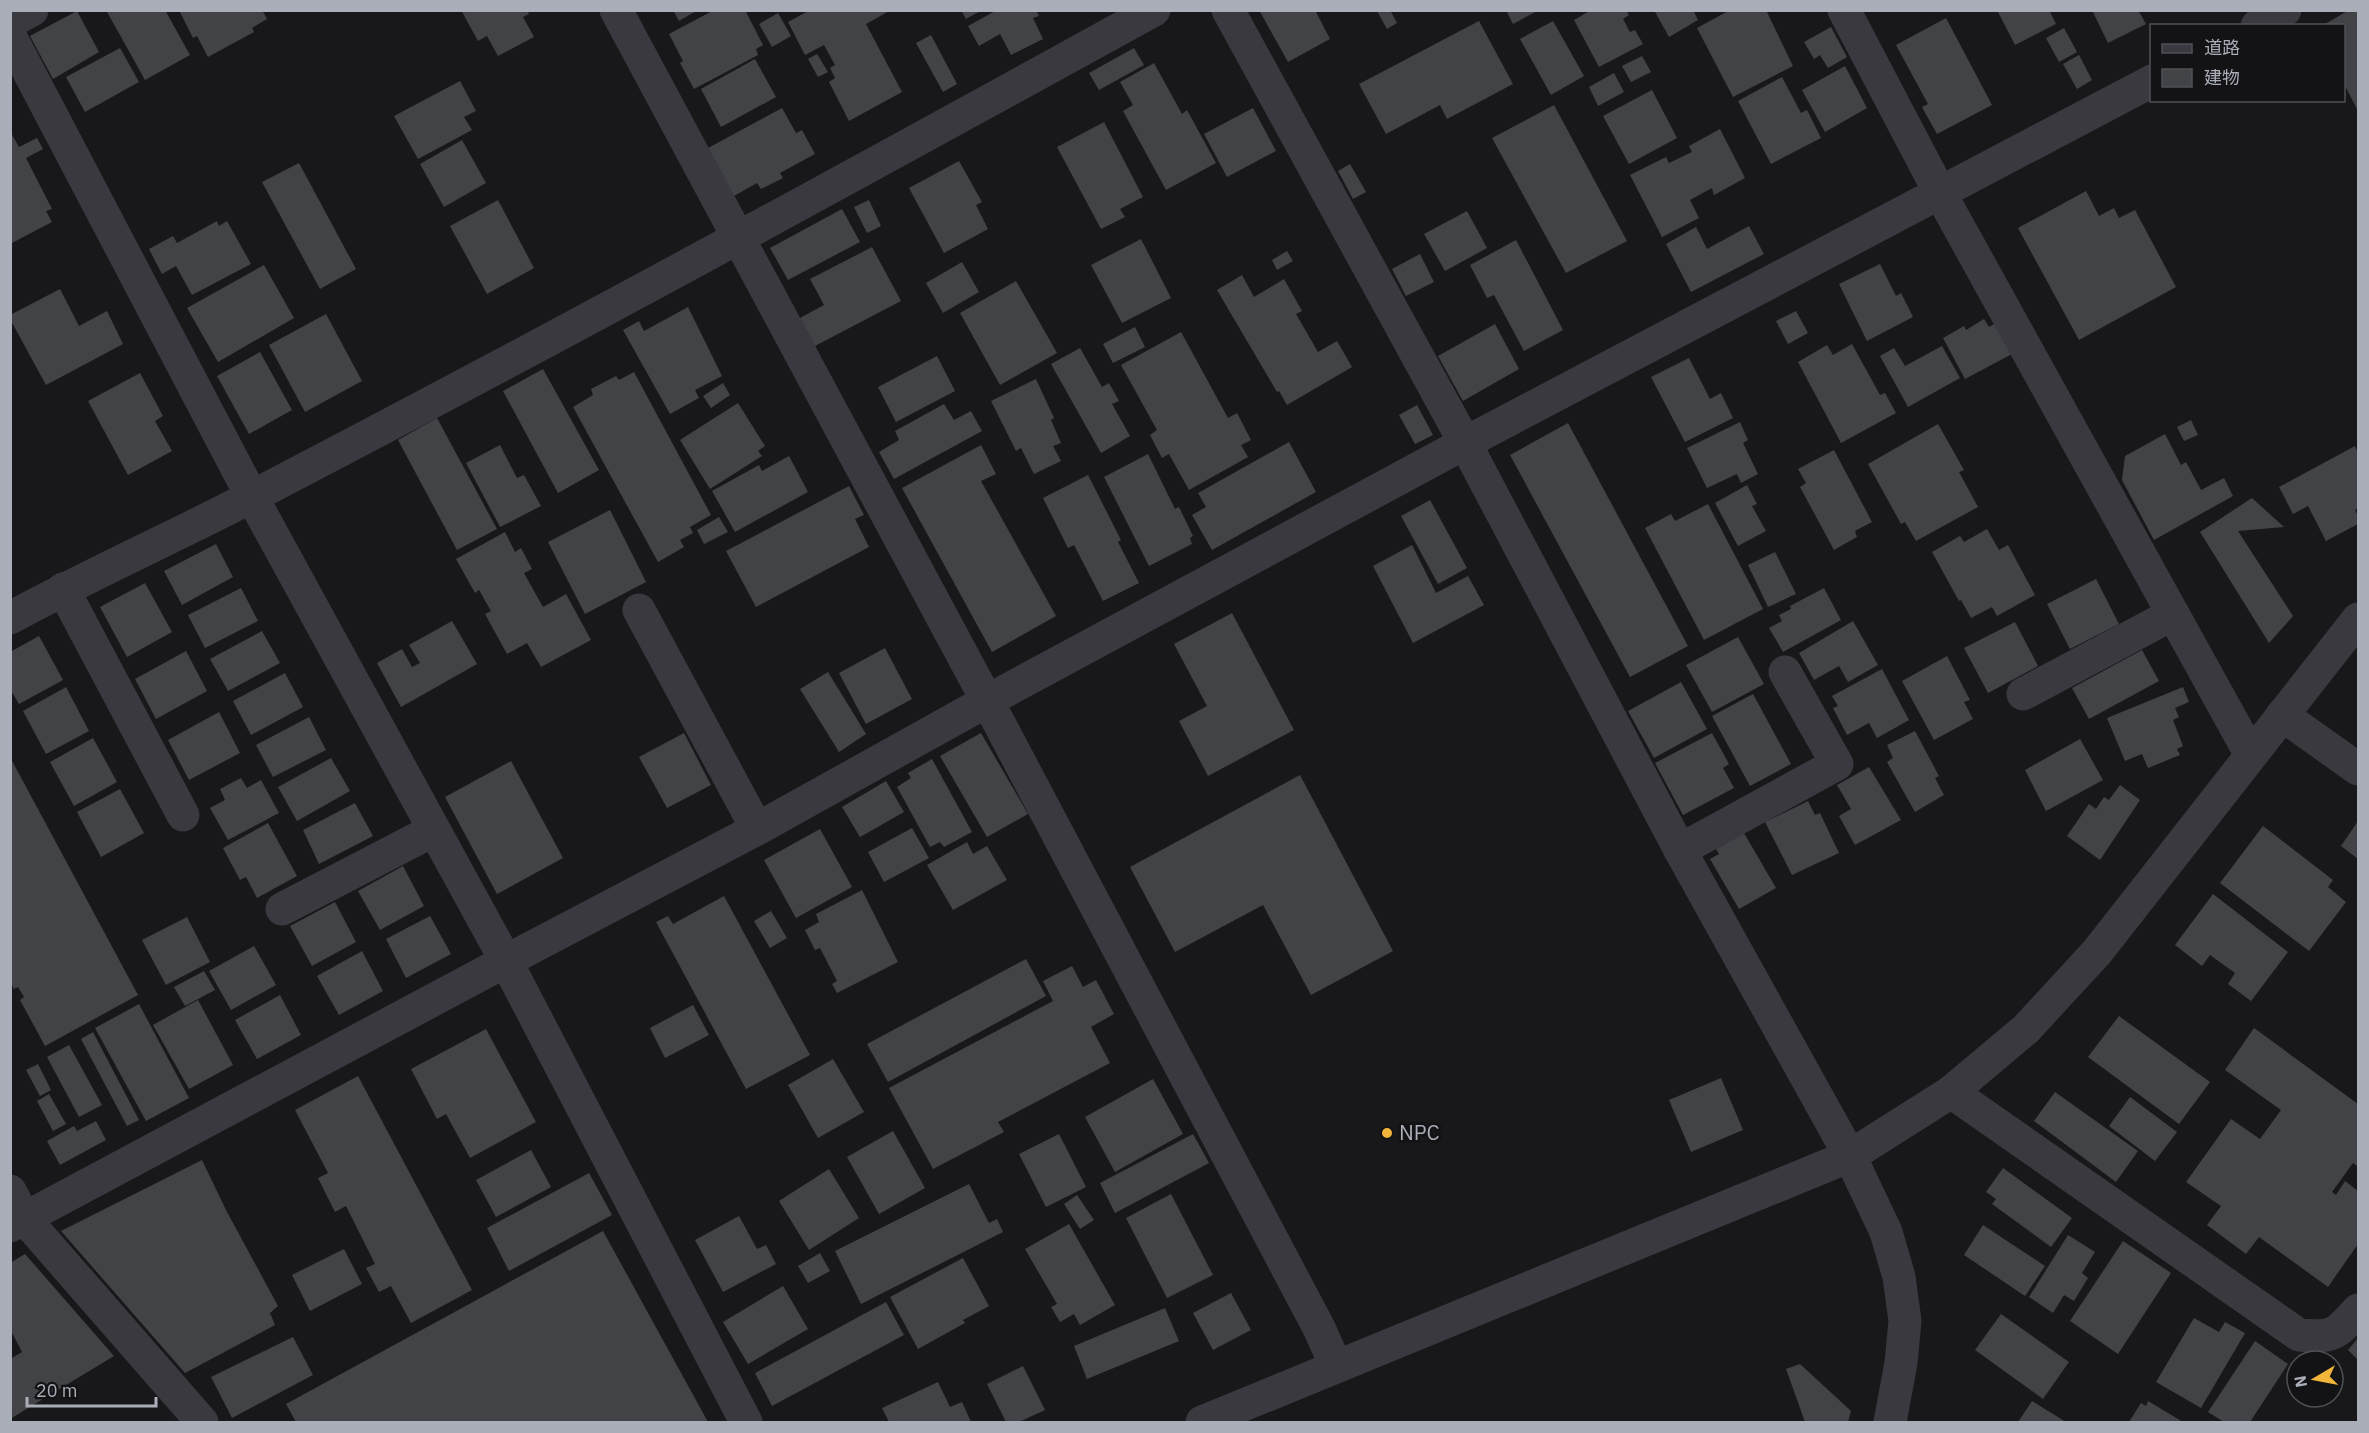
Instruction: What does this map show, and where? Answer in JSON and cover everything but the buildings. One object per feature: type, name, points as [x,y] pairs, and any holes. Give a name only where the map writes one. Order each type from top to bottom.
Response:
[{"type":"street","points":[[10,22],[32,10]]},
{"type":"street","points":[[616,10],[987,701],[1314,1317],[1336,1366]]},
{"type":"street","points":[[10,618],[63,589],[252,497],[738,238],[1154,10]]},
{"type":"street","points":[[1228,10],[1465,443],[1680,850],[1850,1156],[1886,1232],[1899,1277],[1905,1321],[1901,1363],[1890,1422]]},
{"type":"street","points":[[1844,10],[1940,193],[2251,755]]},
{"type":"street","points":[[2260,24],[2285,10]]},
{"type":"street","points":[[10,36],[252,497],[506,961],[746,1422]]},
{"type":"street","points":[[202,1422],[15,1212],[506,961],[757,829],[987,701],[1465,443],[2150,82]]},
{"type":"street","points":[[63,589],[183,815]]},
{"type":"street","points":[[639,610],[757,829]]},
{"type":"street","points":[[2023,694],[2173,614]]},
{"type":"street","points":[[1202,1422],[1850,1156],[1951,1092],[2026,1029],[2097,952],[2358,619]]},
{"type":"street","points":[[1680,850],[1837,764],[1785,672]]},
{"type":"street","points":[[2282,715],[2358,768]]},
{"type":"street","points":[[282,909],[434,830]]},
{"type":"street","points":[[1951,1092],[2298,1335],[2320,1337],[2338,1332],[2358,1310]]},
{"type":"place","name":"NPC","points":[[1387,1133]]}]
